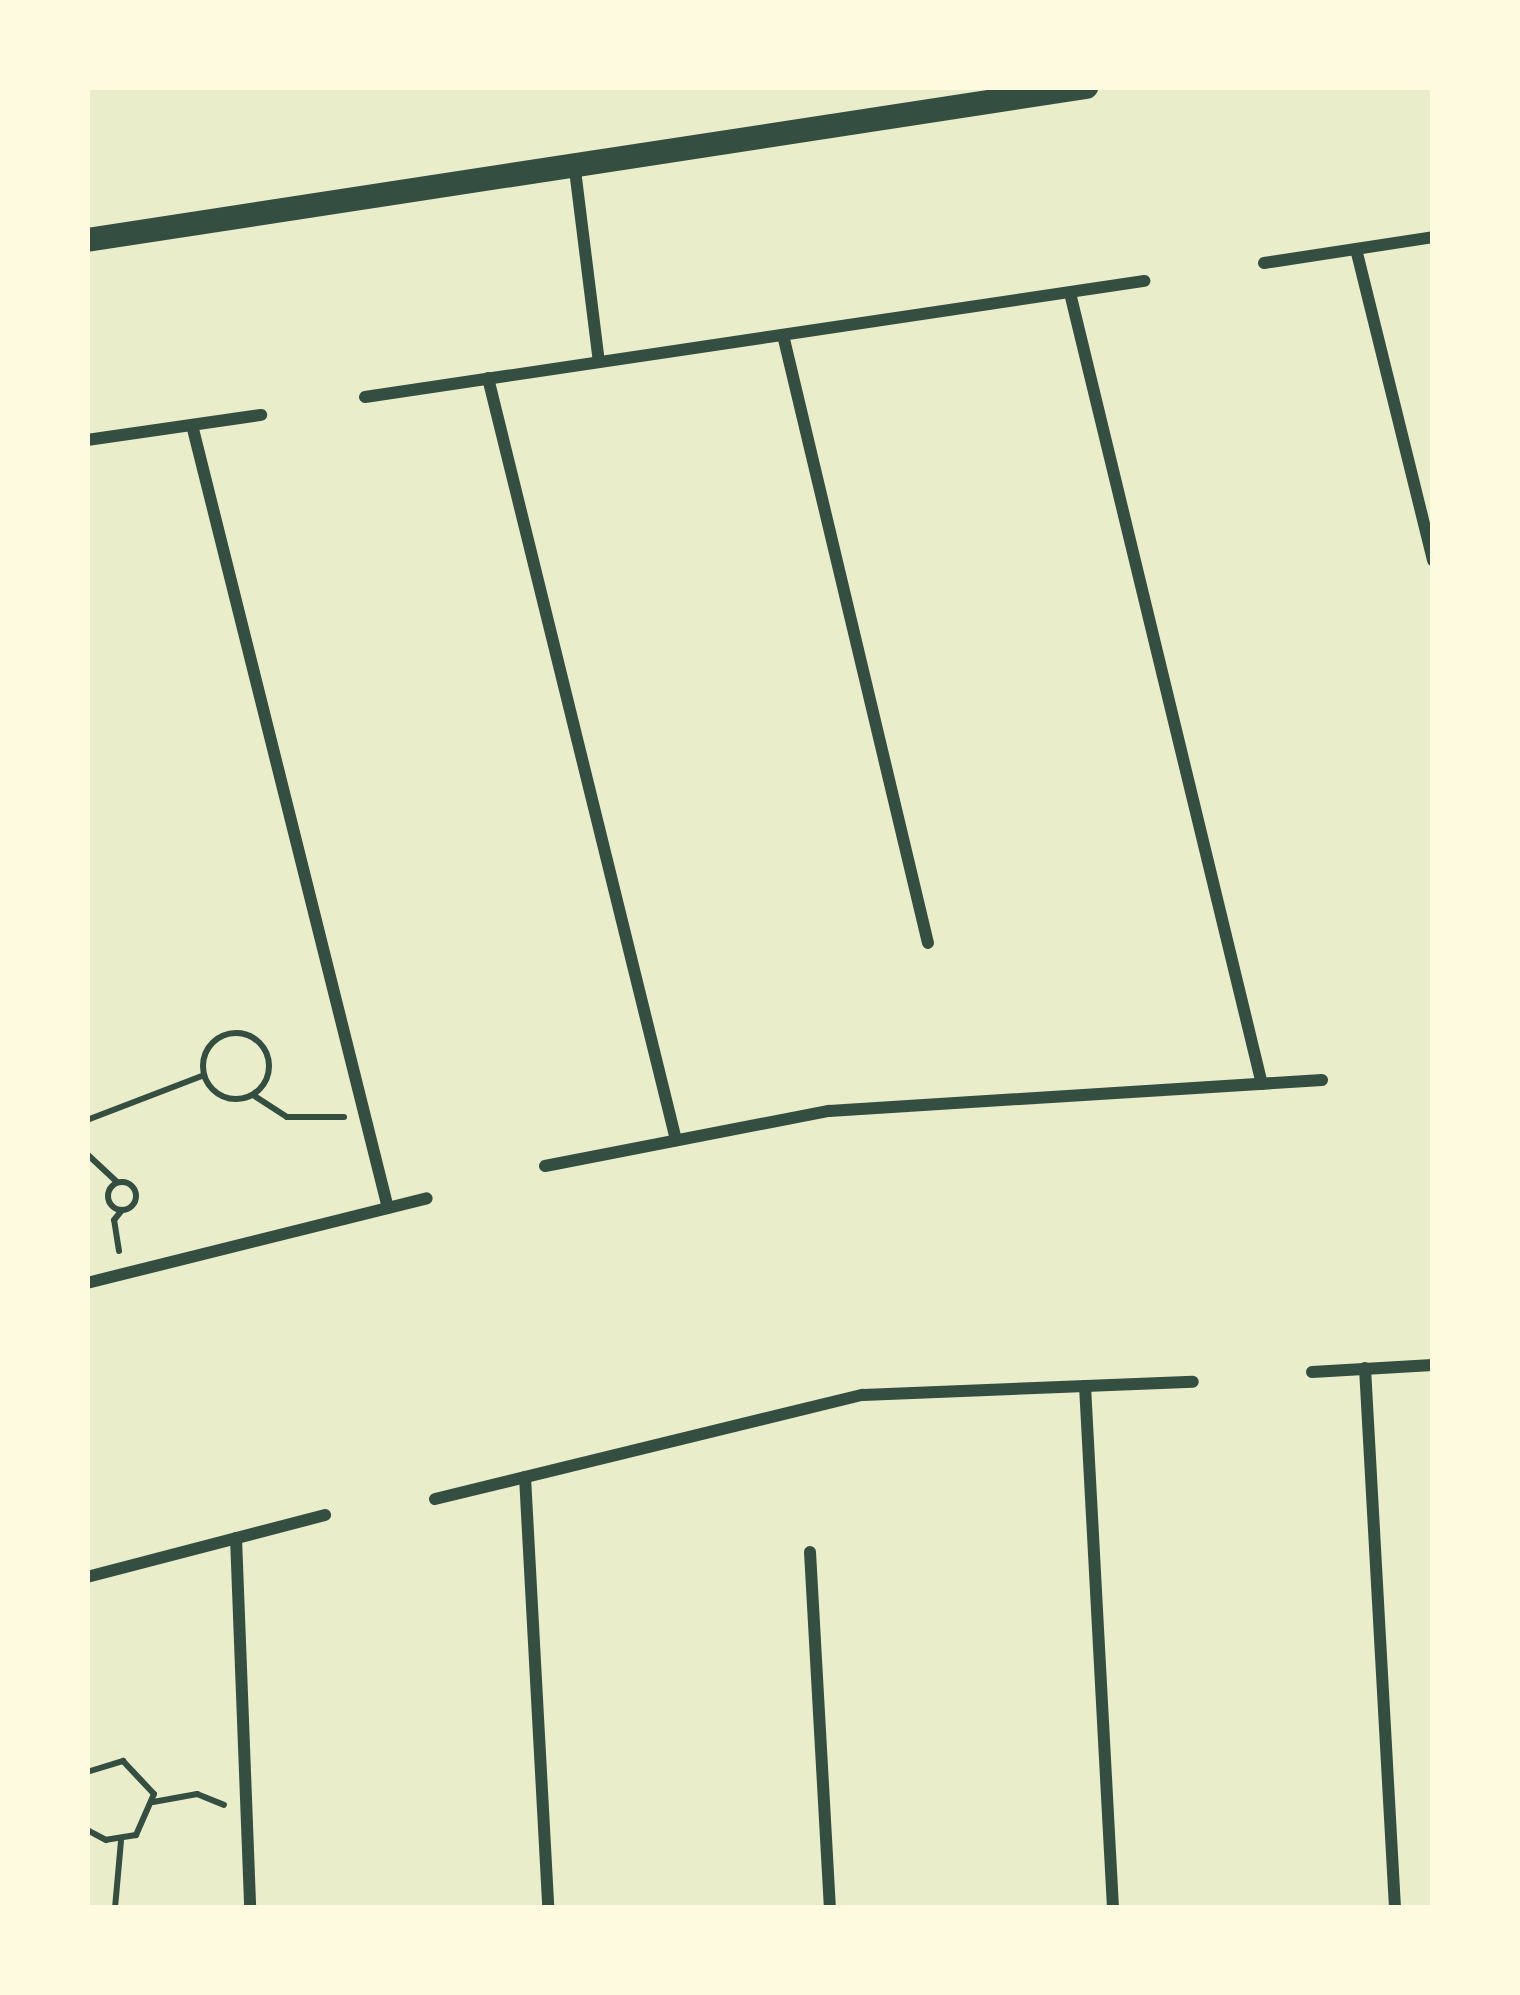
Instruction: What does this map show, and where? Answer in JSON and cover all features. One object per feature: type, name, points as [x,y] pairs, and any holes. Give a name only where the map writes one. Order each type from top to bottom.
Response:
[{"type":"main road","points":[[87,240],[575,170],[1086,87]]},
{"type":"street","points":[[575,170],[599,362]]},
{"type":"street","points":[[1264,263],[1433,237]]},
{"type":"street","points":[[1356,249],[1433,561]]},
{"type":"street","points":[[365,397],[1144,281]]},
{"type":"street","points":[[1070,292],[1262,1084]]},
{"type":"street","points":[[783,335],[928,943]]},
{"type":"street","points":[[488,378],[676,1140]]},
{"type":"street","points":[[87,440],[261,415]]},
{"type":"street","points":[[192,425],[388,1208]]},
{"type":"street","points":[[545,1166],[829,1111],[1322,1080]]},
{"type":"street","points":[[87,1282],[427,1198]]},
{"type":"street","points":[[1312,1372],[1433,1365]]},
{"type":"street","points":[[1365,1368],[1395,1908]]},
{"type":"street","points":[[436,1498],[863,1395],[1192,1382]]},
{"type":"street","points":[[1085,1386],[1113,1908]]},
{"type":"street","points":[[525,1478],[548,1908]]},
{"type":"street","points":[[87,1577],[325,1515]]},
{"type":"street","points":[[236,1538],[250,1908]]},
{"type":"street","points":[[810,1552],[830,1908]]},
{"type":"path","points":[[87,1120],[204,1075],[217,1040],[254,1039],[268,1061],[253,1095]]},
{"type":"path","points":[[204,1075],[230,1099],[253,1095],[287,1117],[364,1115]]},
{"type":"path","points":[[87,1154],[117,1182],[134,1189],[131,1207],[122,1210]]},
{"type":"path","points":[[117,1182],[108,1198],[122,1210]]},
{"type":"path","points":[[122,1210],[114,1234],[126,1273]]},
{"type":"path","points":[[89,1767],[123,1762],[137,1768],[153,1802],[147,1824],[121,1841]]},
{"type":"path","points":[[153,1802],[188,1793],[220,1802]]},
{"type":"path","points":[[87,1830],[121,1841]]},
{"type":"path","points":[[115,1908],[121,1841]]}]
